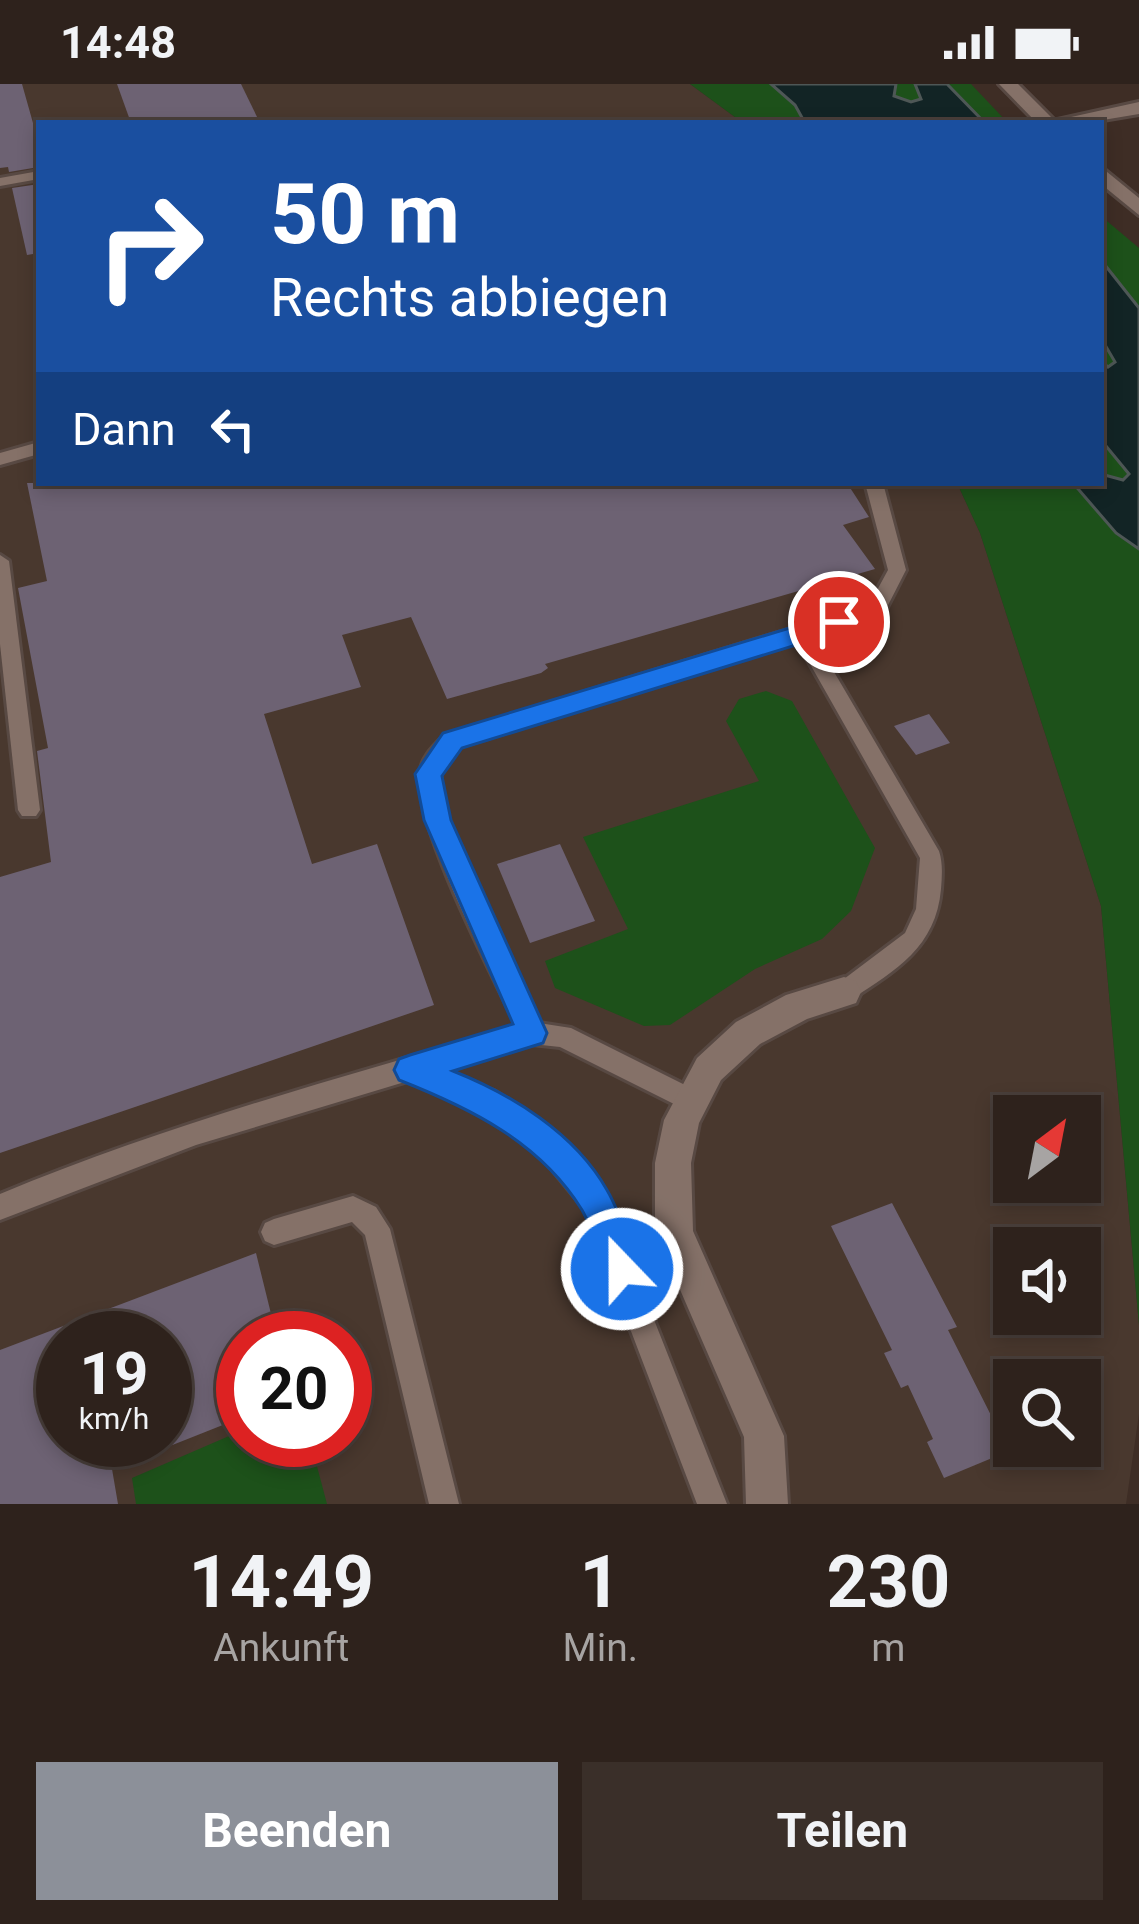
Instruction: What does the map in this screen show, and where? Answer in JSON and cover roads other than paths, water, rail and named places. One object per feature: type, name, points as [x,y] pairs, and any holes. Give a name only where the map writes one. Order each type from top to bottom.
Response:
[{"type":"street","points":[[1008,84],[1048,120]]},
{"type":"street","points":[[1069,120],[1139,108]]},
{"type":"street","points":[[1104,176],[1139,209]]},
{"type":"street","points":[[767,1504],[764,1436],[674,1232],[673,1163],[682,1120],[709,1069],[748,1033],[798,1006],[844,992]]},
{"type":"lane","points":[[0,182],[36,176]]},
{"type":"lane","points":[[0,459],[36,449]]},
{"type":"lane","points":[[532,1033],[437,820],[428,774],[438,755],[452,740],[876,610],[897,570],[875,486]]},
{"type":"lane","points":[[0,561],[29,810]]},
{"type":"lane","points":[[802,635],[931,857],[932,897],[916,941],[844,992]]},
{"type":"lane","points":[[0,1207],[251,1118],[532,1033],[563,1036],[692,1101]]},
{"type":"lane","points":[[410,1070],[485,1099],[520,1121],[548,1144],[594,1200],[712,1504]]},
{"type":"lane","points":[[274,1232],[353,1209],[376,1228],[444,1504]]}]
